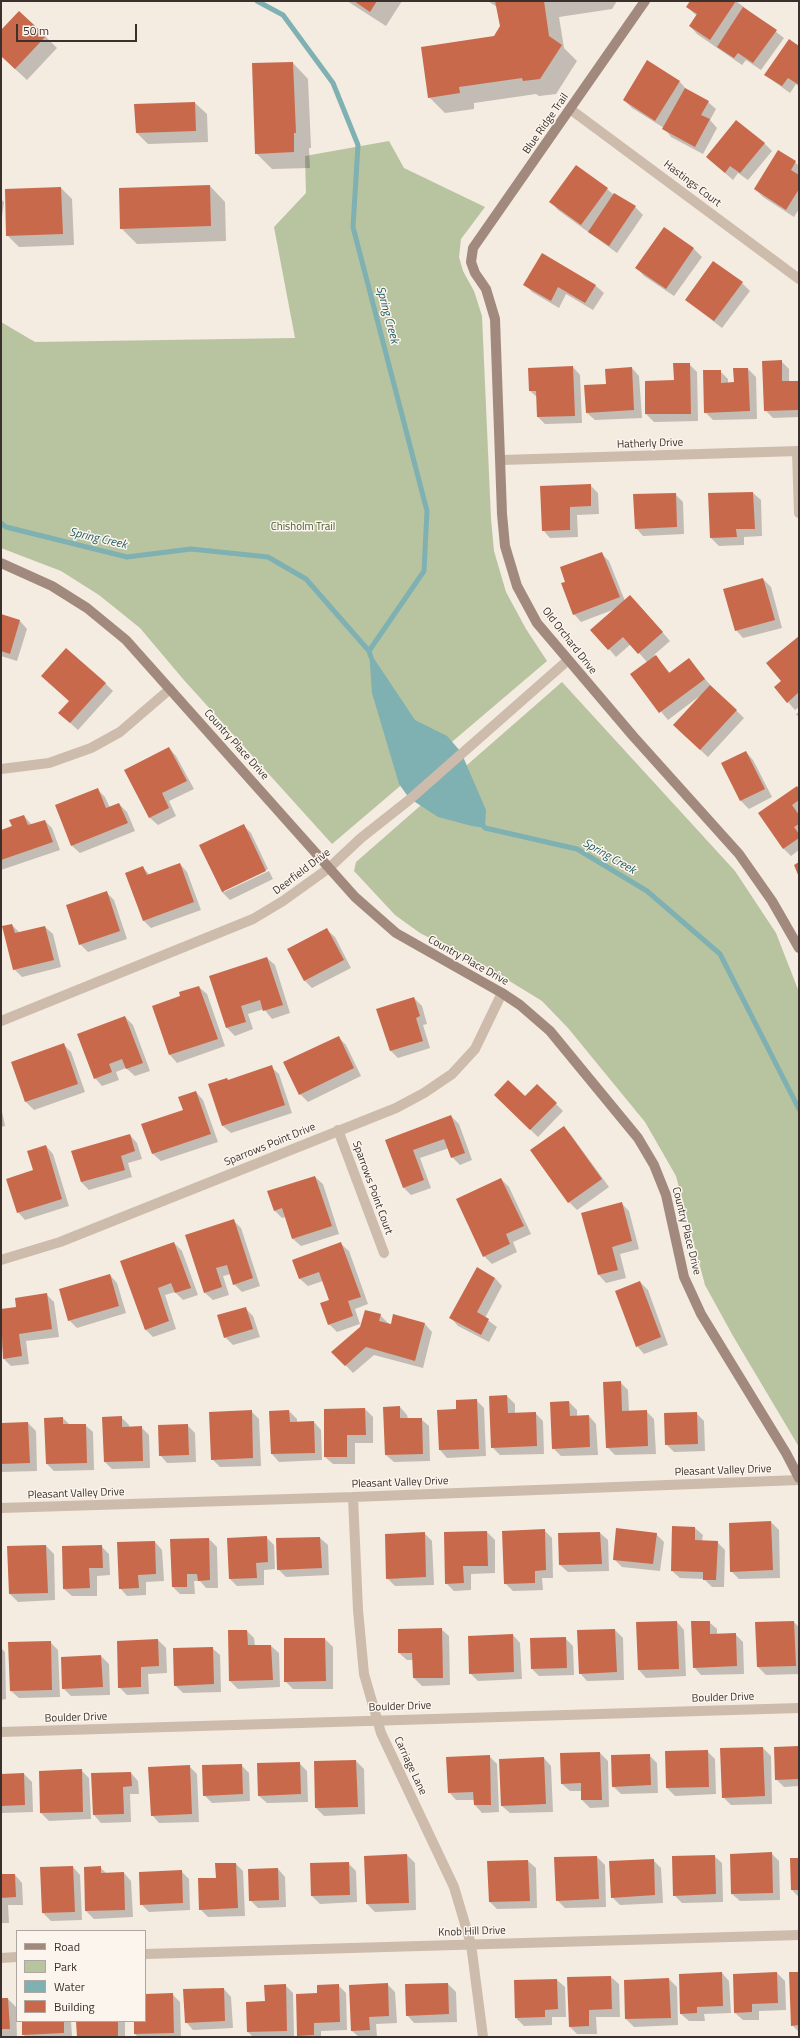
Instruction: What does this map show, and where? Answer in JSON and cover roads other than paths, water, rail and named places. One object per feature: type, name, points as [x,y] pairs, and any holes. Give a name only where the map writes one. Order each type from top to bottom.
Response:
[{"type":"street","name":"Blue Ridge Trail","points":[[471,262],[473,248],[646,1]]},
{"type":"street","name":"Hastings Court","points":[[570,109],[799,279]]},
{"type":"street","name":"Old Orchard Drive","points":[[471,262],[475,273],[486,289],[495,319],[502,460],[502,514],[505,546],[517,586],[537,623],[567,661],[739,854],[772,900],[799,948]]},
{"type":"street","name":"Hatherly Drive","points":[[502,460],[798,451]]},
{"type":"street","points":[[798,451],[799,513]]},
{"type":"street","name":"Country Place Drive","points":[[1,563],[52,586],[87,608],[126,640],[328,868],[355,897],[396,933],[502,994],[520,1006],[550,1031],[638,1138],[654,1165],[666,1195],[684,1277],[701,1314],[786,1453],[799,1479]]},
{"type":"street","name":"Deerfield Drive","points":[[1,1021],[252,919],[283,902],[328,868],[361,838],[409,800],[567,661]]},
{"type":"street","points":[[1,769],[49,763],[91,748],[120,732],[170,689]]},
{"type":"street","name":"Sparrows Point Drive","points":[[1,1260],[60,1242],[338,1130],[424,1093],[452,1074],[476,1049],[502,994]]},
{"type":"street","name":"Sparrows Point Court","points":[[338,1130],[384,1253]]},
{"type":"street","name":"Pleasant Valley Drive","points":[[1,1508],[352,1497],[799,1479]]},
{"type":"street","name":"Carriage Lane","points":[[352,1497],[358,1610],[364,1674],[377,1720],[454,1887],[471,1944],[483,2037]]},
{"type":"street","name":"Boulder Drive","points":[[1,1732],[799,1708]]},
{"type":"street","name":"Knob Hill Drive","points":[[146,1954],[799,1935]]},
{"type":"street","points":[[1,1958],[16,1957]]},
{"type":"water","points":[[369,651],[415,720],[447,736],[461,752],[486,810],[485,828],[438,817],[409,798],[399,784],[372,693]]},
{"type":"waterway","name":"Spring Creek","points":[[257,1],[283,15],[333,83],[358,145],[353,227],[427,511],[424,571],[369,651]]},
{"type":"waterway","name":"Spring Creek","points":[[1,523],[6,527],[127,557],[191,549],[268,557],[306,579],[369,651],[371,657]]},
{"type":"waterway","name":"Spring Creek","points":[[481,823],[485,828],[577,849],[647,891],[720,954],[799,1109]]},
{"type":"park label","name":"Chisholm Trail","points":[[303,527]]}]
